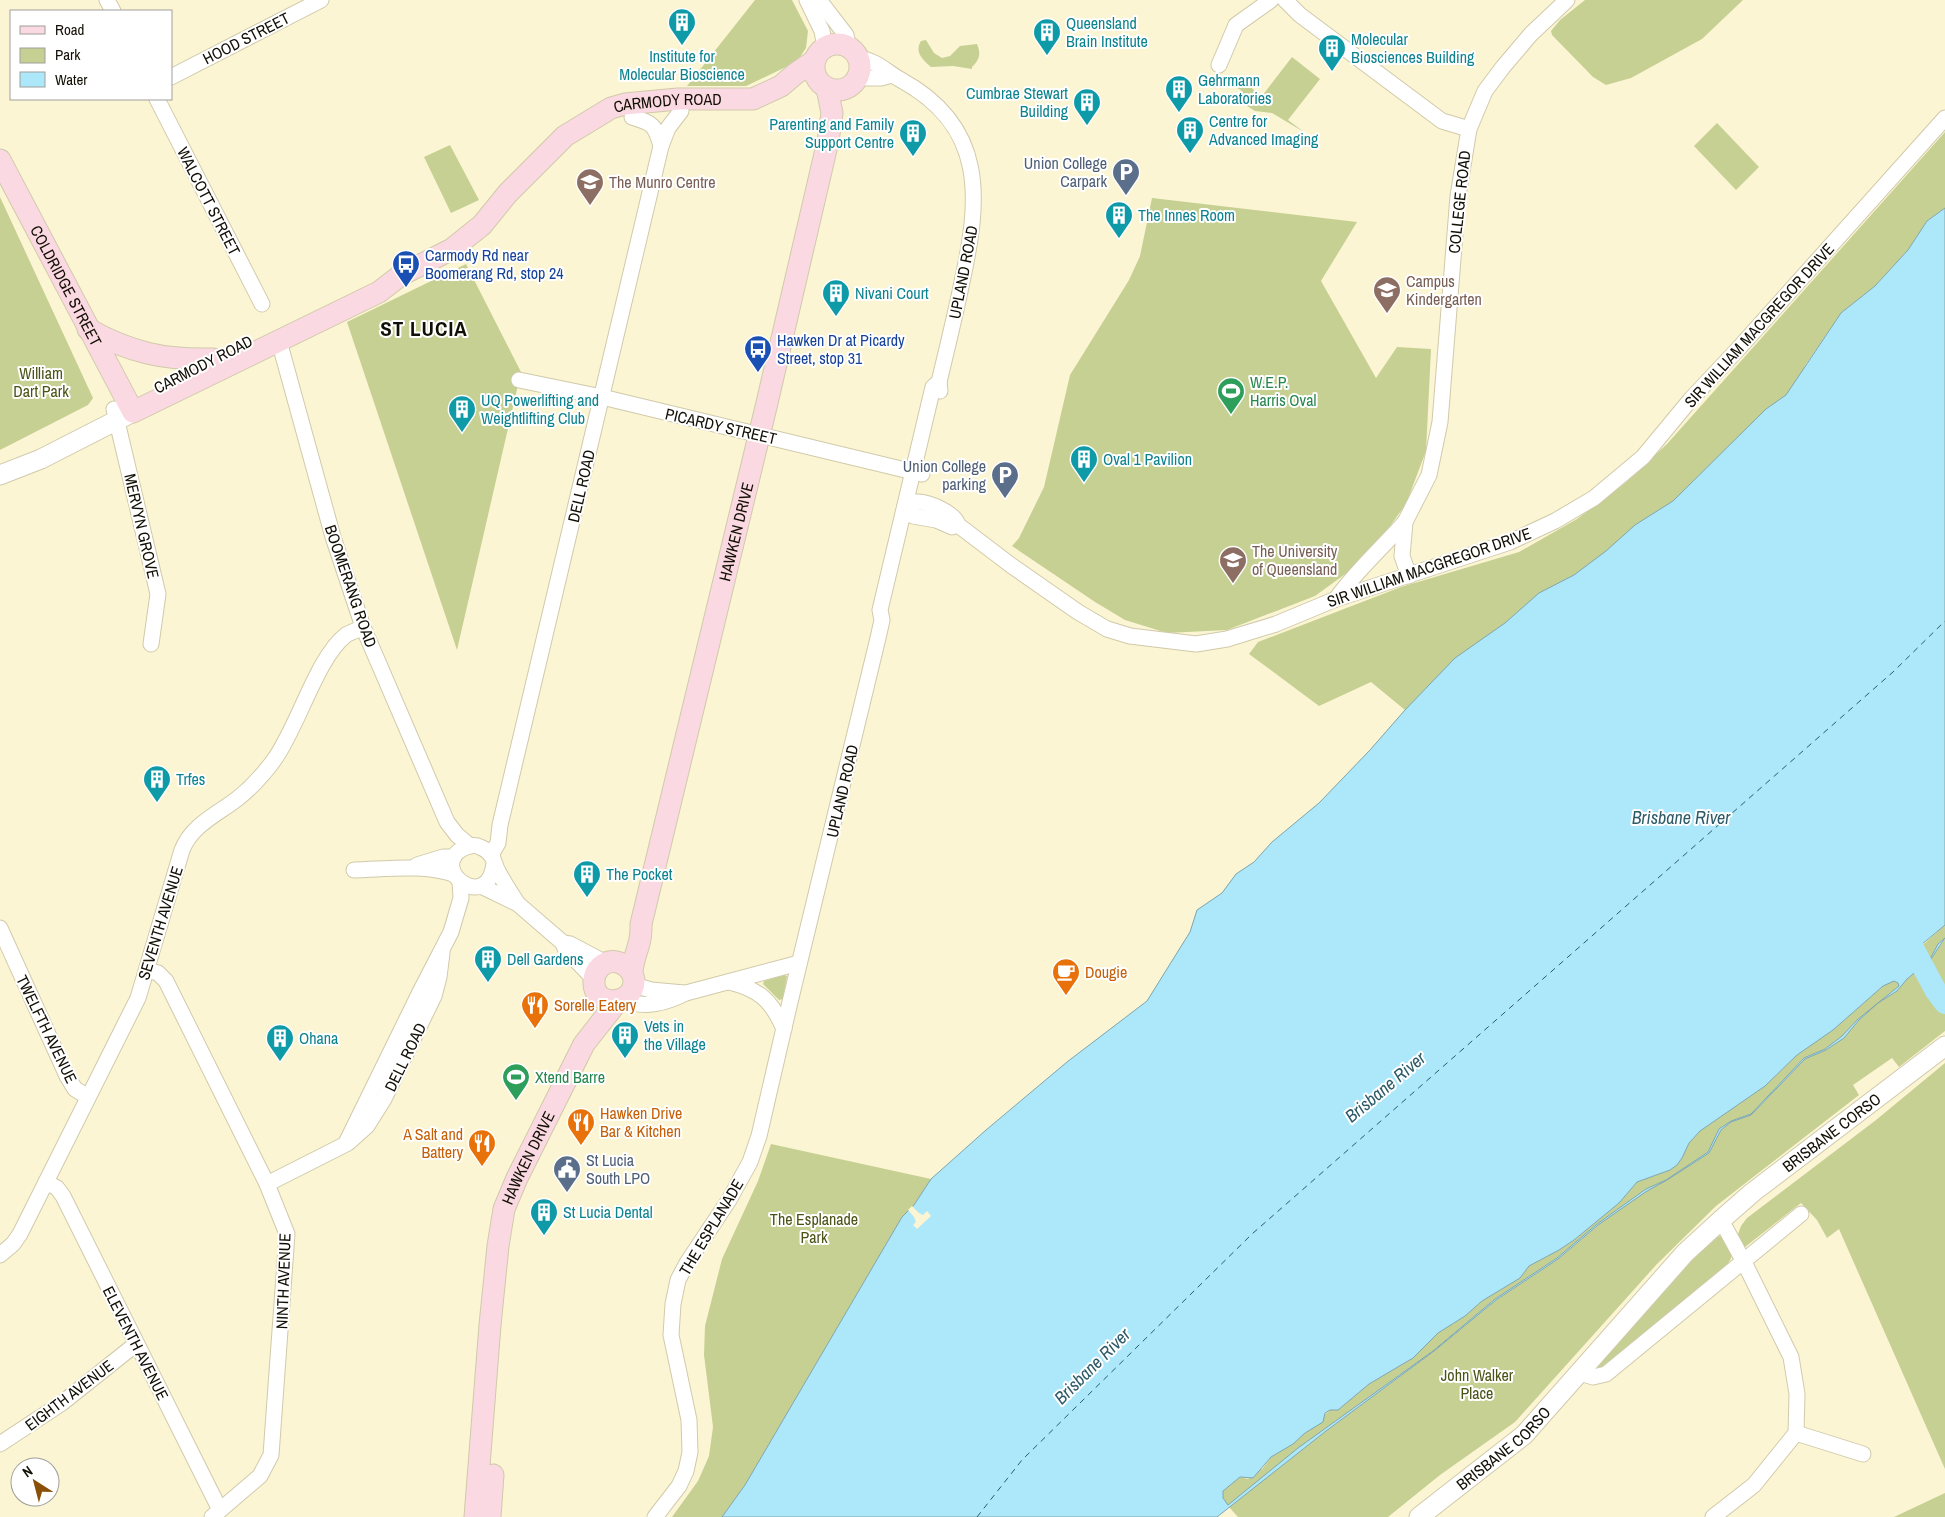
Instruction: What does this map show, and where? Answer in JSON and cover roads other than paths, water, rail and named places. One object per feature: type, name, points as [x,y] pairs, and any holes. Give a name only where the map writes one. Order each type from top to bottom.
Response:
[{"type":"main road","points":[[837,44],[843,74],[814,69],[819,54],[837,44]]},
{"type":"main road","name":"CARMODY ROAD","points":[[781,86],[819,54]]},
{"type":"main road","name":"CARMODY ROAD","points":[[123,411],[279,341],[379,292],[401,275],[452,249],[482,225],[508,193],[565,136],[611,108],[625,104],[678,99],[753,98],[781,86],[843,74]]},
{"type":"main road","name":"HAWKEN DRIVE","points":[[475,1517],[489,1334],[500,1226],[508,1198],[584,1044],[626,990],[641,938],[641,924],[828,141],[836,126],[843,74]]},
{"type":"main road","name":"CARMODY ROAD","points":[[596,117],[632,117],[681,111],[741,98]]},
{"type":"main road","name":"COLDRIDGE STREET","points":[[0,160],[88,329],[123,411]]},
{"type":"main road","name":"CARMODY ROAD","points":[[123,411],[213,359],[375,281],[401,275]]},
{"type":"main road","points":[[88,329],[109,341],[146,354],[180,359],[213,359]]},
{"type":"main road","name":"HAWKEN DRIVE","points":[[584,1044],[602,974],[641,924]]},
{"type":"main road","points":[[624,964],[626,990],[605,1000],[602,974],[624,964]]},
{"type":"main road","name":"HAWKEN DRIVE","points":[[490,1517],[502,1339],[496,1278]]},
{"type":"street","name":"HOOD STREET","points":[[172,76],[321,0]]},
{"type":"street","points":[[807,0],[822,31],[819,54]]},
{"type":"street","points":[[819,0],[846,35],[843,74]]},
{"type":"street","points":[[1219,65],[1236,25],[1271,0]]},
{"type":"street","points":[[1284,0],[1300,15],[1442,121],[1468,129]]},
{"type":"street","name":"COLLEGE ROAD","points":[[1336,599],[1351,577],[1405,522],[1429,475],[1440,422],[1458,196],[1468,129],[1485,92],[1503,67],[1531,34],[1567,0]]},
{"type":"street","name":"UPLAND ROAD","points":[[799,963],[882,620],[887,615],[918,473],[940,389],[938,382],[971,242],[974,212],[973,183],[968,156],[963,142],[949,118],[928,97],[892,75],[880,78],[843,74]]},
{"type":"street","name":"WALCOTT STREET","points":[[158,100],[262,304]]},
{"type":"street","name":"DELL ROAD","points":[[483,852],[500,825],[661,146],[668,128],[681,111]]},
{"type":"street","points":[[632,117],[648,122],[656,129],[661,146]]},
{"type":"street","name":"SIR WILLIAM MACGREGOR DRIVE","points":[[911,508],[939,508],[948,513],[956,519],[958,525],[1012,566],[1078,612],[1107,629],[1130,636],[1196,644],[1227,639],[1276,624],[1336,599],[1510,542],[1555,522],[1594,498],[1643,457],[1691,399],[1740,348],[1945,118]]},
{"type":"street","name":"BOOMERANG ROAD","points":[[279,341],[333,537],[363,627],[447,822],[457,836],[483,852],[518,904],[562,942],[566,950],[602,974]]},
{"type":"street","name":"PICARDY STREET","points":[[519,380],[602,397],[918,473]]},
{"type":"street","name":"CARMODY ROAD","points":[[6,472],[36,450],[123,411]]},
{"type":"street","name":"MERVYN GROVE","points":[[123,411],[158,594],[151,644]]},
{"type":"street","name":"COLLEGE ROAD","points":[[1405,522],[1402,556],[1409,576]]},
{"type":"street","name":"SEVENTH AVENUE","points":[[0,1255],[16,1240],[138,998],[182,850],[190,835],[242,794],[264,773],[286,741],[320,670],[334,648],[346,636],[363,627]]},
{"type":"street","name":"BOOMERANG ROAD","points":[[447,822],[454,856],[452,865],[457,878],[473,887],[480,886],[518,904]]},
{"type":"street","points":[[411,868],[443,857],[454,856],[460,850],[483,852],[490,876],[480,886]]},
{"type":"street","points":[[354,870],[411,868],[442,870],[457,878]]},
{"type":"street","name":"DELL ROAD","points":[[452,932],[461,898],[457,878]]},
{"type":"street","name":"DELL ROAD","points":[[267,1184],[343,1146],[364,1130],[384,1100],[434,996],[442,953],[452,932],[480,886]]},
{"type":"street","name":"TWELFTH AVENUE","points":[[0,928],[67,1076],[76,1089],[88,1097]]},
{"type":"street","points":[[626,990],[686,993],[799,963]]},
{"type":"street","name":"THE ESPLANADE","points":[[654,1517],[678,1486],[686,1471],[690,1452],[689,1420],[671,1335],[673,1304],[678,1280],[687,1263],[729,1200],[750,1162],[761,1129],[799,963]]},
{"type":"street","name":"NINTH AVENUE","points":[[147,970],[158,973],[166,981],[267,1184],[284,1223],[288,1238],[272,1448],[268,1464],[260,1476],[216,1514]]},
{"type":"street","points":[[727,982],[749,988],[762,996],[773,1008],[784,1029]]},
{"type":"street","name":"BRISBANE CORSO","points":[[1419,1517],[1524,1435],[1684,1253],[1753,1192],[1945,1046]]},
{"type":"street","name":"ELEVENTH AVENUE","points":[[46,1182],[57,1188],[63,1196],[136,1344],[216,1514]]},
{"type":"street","points":[[1580,1373],[1593,1376],[1606,1374],[1801,1214]]},
{"type":"street","points":[[1713,1517],[1754,1485],[1796,1433],[1797,1394],[1791,1357],[1721,1220]]},
{"type":"street","name":"EIGHTH AVENUE","points":[[0,1444],[54,1409],[136,1344]]},
{"type":"street","points":[[1796,1433],[1863,1454]]},
{"type":"water","name":"Brisbane River","points":[[1945,208],[1945,925],[1916,951],[1921,957],[1930,959],[1938,944],[1945,938],[1931,959],[1907,979],[1897,991],[1878,1003],[1859,1020],[1844,1038],[1826,1050],[1805,1059],[1751,1115],[1731,1122],[1721,1130],[1709,1153],[1667,1180],[1647,1191],[1598,1225],[1558,1259],[1496,1300],[1434,1351],[1326,1431],[1217,1517],[722,1517],[745,1485],[902,1217],[914,1205],[931,1179],[1067,1062],[1147,1001],[1190,932],[1197,910],[1222,893],[1236,874],[1254,862],[1272,842],[1319,803],[1455,658],[1505,623],[1539,593],[1574,575],[1606,551],[1635,525],[1673,501],[1766,409],[1786,395],[1841,313],[1875,286],[1908,250],[1927,221]],"holes":[[[1894,981],[1899,986],[1857,1020],[1842,1036],[1825,1049],[1804,1058],[1751,1114],[1731,1121],[1719,1129],[1708,1152],[1666,1180],[1646,1189],[1597,1224],[1557,1258],[1495,1299],[1433,1351],[1298,1448],[1228,1505],[1223,1498],[1223,1491],[1240,1477],[1253,1478],[1271,1457],[1323,1422],[1325,1413],[1330,1410],[1338,1410],[1369,1384],[1413,1358],[1438,1333],[1465,1316],[1482,1301],[1520,1278],[1529,1266],[1574,1240],[1619,1203],[1637,1182],[1670,1170],[1677,1165],[1689,1143],[1700,1131],[1765,1086],[1797,1055],[1833,1030],[1883,986]]]},
{"type":"waterway","points":[[1908,939],[1936,991],[1945,1003]]},
{"type":"place","name":"Institute for Molecular Bioscience","points":[[682,46]]},
{"type":"place","name":"Queensland Brain Institute","points":[[1047,56]]},
{"type":"place","name":"Molecular Biosciences Building","points":[[1332,72]]},
{"type":"place","name":"Gehrmann Laboratories","points":[[1179,113]]},
{"type":"place","name":"Cumbrae Stewart Building","points":[[1087,126]]},
{"type":"place","name":"Centre for Advanced Imaging","points":[[1190,154]]},
{"type":"place","name":"Parenting and Family Support Centre","points":[[913,157]]},
{"type":"place","name":"Union College Carpark","points":[[1126,196]]},
{"type":"place","name":"The Munro Centre","points":[[590,206]]},
{"type":"place","name":"The Innes Room","points":[[1119,239]]},
{"type":"place","name":"Carmody Rd near Boomerang Rd, stop 24","points":[[406,288]]},
{"type":"place","name":"Campus Kindergarten","points":[[1387,314]]},
{"type":"place","name":"Nivani Court","points":[[836,317]]},
{"type":"place","name":"Hawken Dr at Picardy Street, stop 31","points":[[758,373]]},
{"type":"place","name":"W.E.P. Harris Oval","points":[[1231,415]]},
{"type":"place","name":"UQ Powerlifting and Weightlifting Club","points":[[462,433]]},
{"type":"place","name":"Oval 1 Pavilion","points":[[1084,483]]},
{"type":"place","name":"Union College parking","points":[[1005,499]]},
{"type":"place","name":"The University of Queensland","points":[[1233,584]]},
{"type":"place","name":"Trfes","points":[[157,803]]},
{"type":"place","name":"The Pocket","points":[[587,898]]},
{"type":"place","name":"Dell Gardens","points":[[488,983]]},
{"type":"place","name":"Dougie","points":[[1066,996]]},
{"type":"place","name":"Sorelle Eatery","points":[[535,1029]]},
{"type":"place","name":"Vets in the Village","points":[[625,1059]]},
{"type":"place","name":"Ohana","points":[[280,1062]]},
{"type":"place","name":"Xtend Barre","points":[[516,1101]]},
{"type":"place","name":"Hawken Drive Bar & Kitchen","points":[[581,1146]]},
{"type":"place","name":"A Salt and Battery","points":[[482,1167]]},
{"type":"place","name":"St Lucia South LPO","points":[[567,1193]]},
{"type":"place","name":"St Lucia Dental","points":[[544,1236]]},
{"type":"district","name":"ST LUCIA","points":[[424,328]]},
{"type":"park label","name":"William Dart Park","points":[[41,382]]},
{"type":"park label","name":"The Esplanade Park","points":[[814,1228]]},
{"type":"park label","name":"John Walker Place","points":[[1477,1384]]}]
